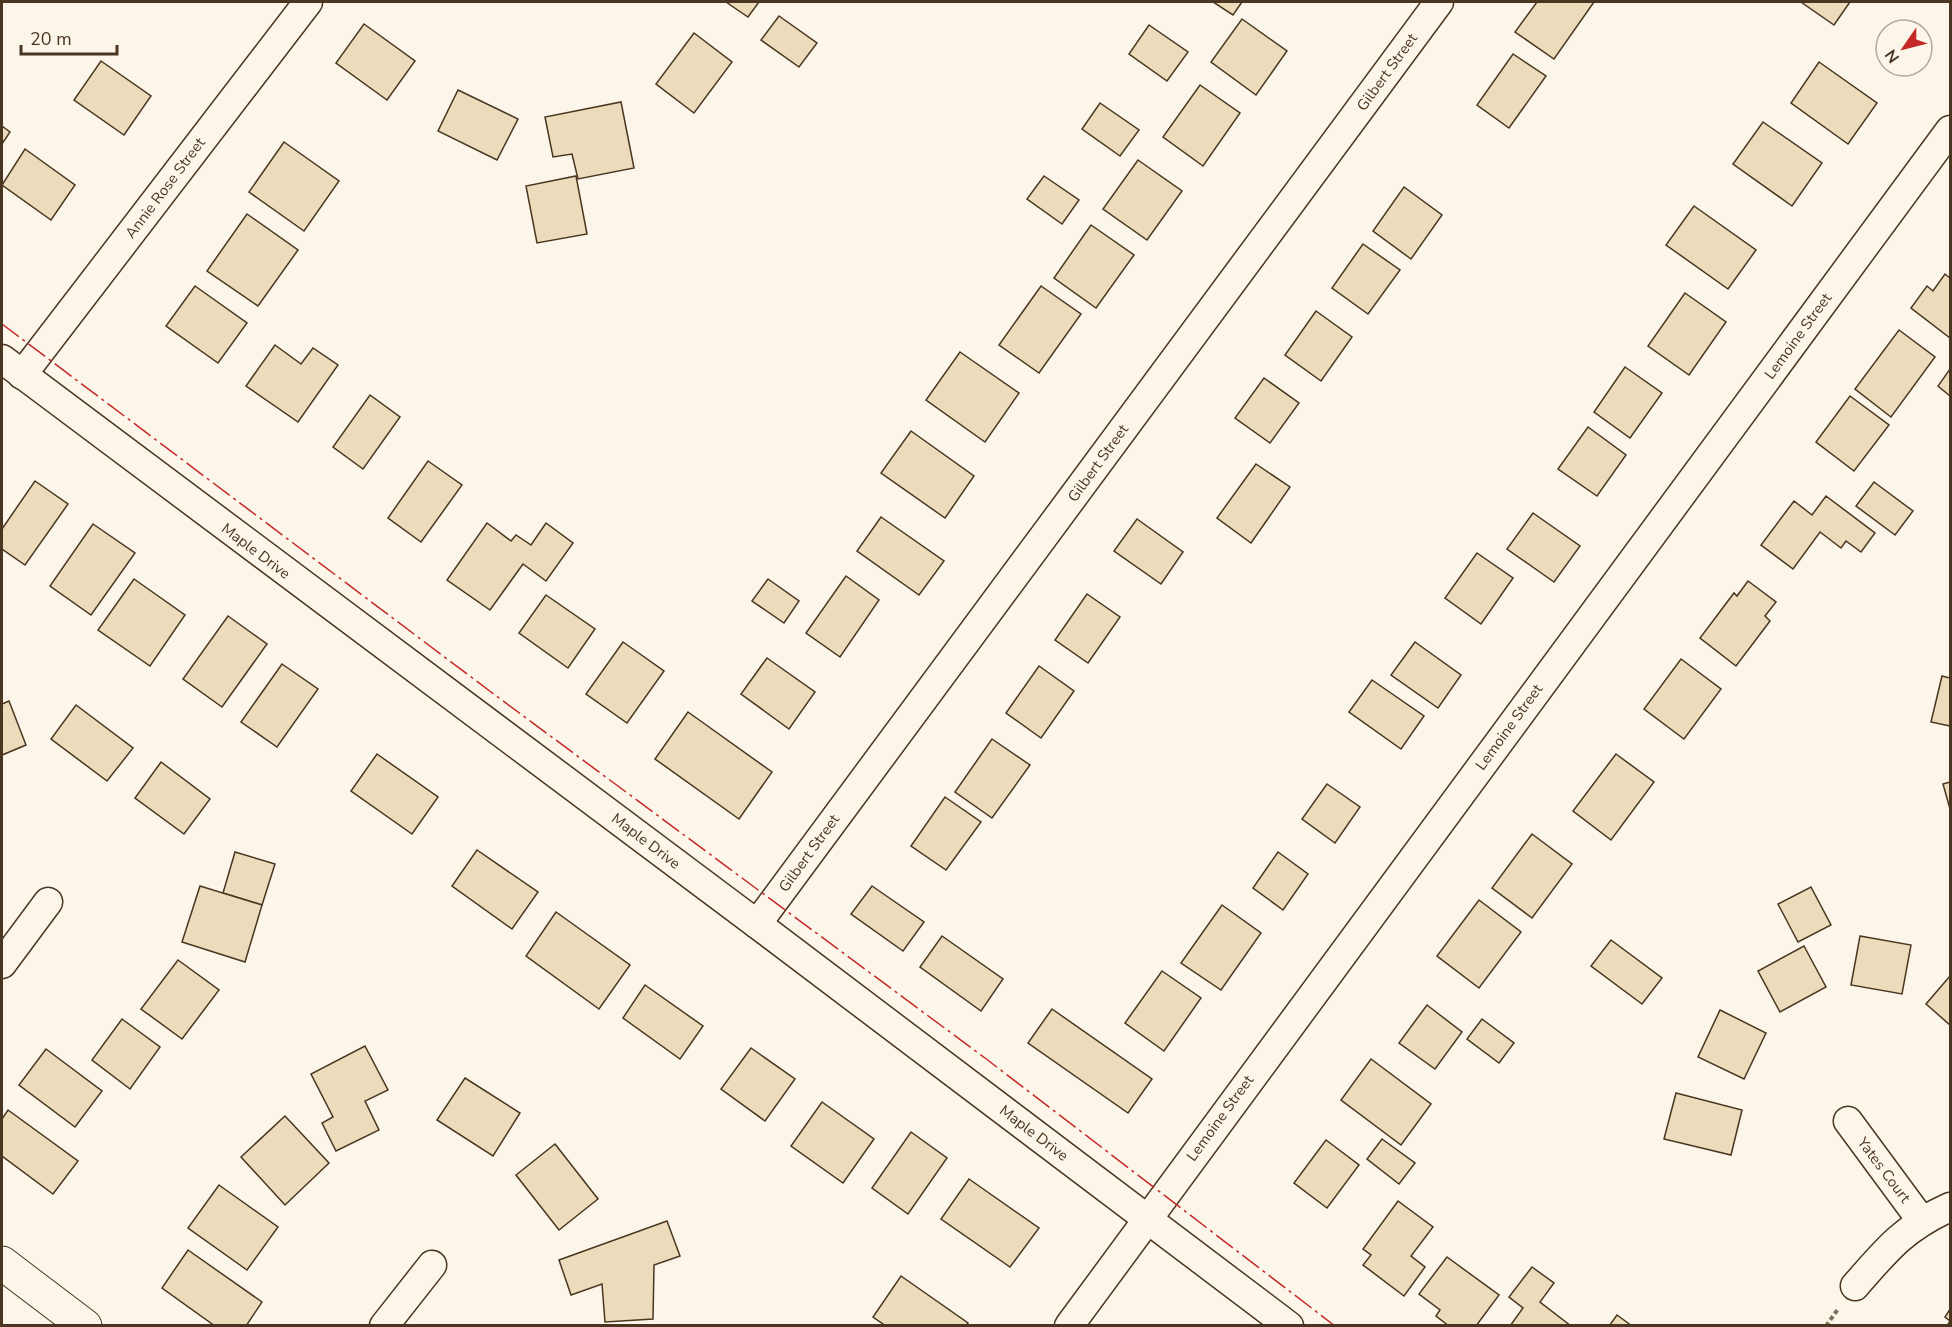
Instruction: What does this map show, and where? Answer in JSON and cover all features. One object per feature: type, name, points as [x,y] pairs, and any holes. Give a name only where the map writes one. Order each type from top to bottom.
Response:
[{"type":"street","name":"Annie Rose Street","points":[[12,367],[308,2]]},
{"type":"street","name":"Gilbert Street","points":[[757,924],[1438,2]]},
{"type":"street","name":"Lemoine Street","points":[[1069,1326],[1146,1218],[1950,130]]},
{"type":"street","name":"Maple Drive","points":[[12,367],[757,924],[1289,1326]]},
{"type":"street","points":[[2,964],[48,902]]},
{"type":"street","name":"Yates Court","points":[[1848,1121],[1921,1220]]},
{"type":"street","points":[[1855,1286],[1890,1245],[1921,1220],[1950,1206]]},
{"type":"street","points":[[2,1263],[85,1326]]},
{"type":"street","points":[[384,1326],[432,1265]]},
{"type":"building","points":[[726,2],[759,2],[748,17]]},
{"type":"building","points":[[1213,2],[1242,2],[1233,15]]},
{"type":"building","points":[[1537,2],[1594,2],[1554,59],[1515,32]]},
{"type":"building","points":[[1801,2],[1850,2],[1834,25]]},
{"type":"building","points":[[779,16],[817,43],[799,67],[761,40]]},
{"type":"building","points":[[1242,19],[1287,51],[1256,95],[1211,62]]},
{"type":"building","points":[[364,24],[415,61],[387,100],[336,63]]},
{"type":"building","points":[[1149,25],[1188,52],[1167,81],[1129,54]]},
{"type":"building","points":[[694,33],[732,62],[694,113],[656,84]]},
{"type":"building","points":[[1513,54],[1546,76],[1509,128],[1477,105]]},
{"type":"building","points":[[101,61],[151,96],[124,135],[74,100]]},
{"type":"building","points":[[1819,62],[1877,103],[1848,144],[1791,103]]},
{"type":"building","points":[[1200,85],[1240,113],[1203,166],[1163,137]]},
{"type":"building","points":[[458,90],[518,119],[497,160],[438,131]]},
{"type":"building","points":[[621,102],[634,168],[578,179],[572,154],[553,157],[545,117]]},
{"type":"building","points":[[1100,103],[1139,130],[1120,156],[1082,129]]},
{"type":"building","points":[[1763,122],[1822,163],[1792,206],[1733,164]]},
{"type":"building","points":[[2,126],[10,132],[2,144]]},
{"type":"building","points":[[284,142],[339,181],[304,231],[249,192]]},
{"type":"building","points":[[25,149],[75,185],[51,220],[2,185]]},
{"type":"building","points":[[1138,160],[1182,191],[1147,240],[1103,209]]},
{"type":"building","points":[[576,176],[587,234],[537,243],[526,186]]},
{"type":"building","points":[[1044,176],[1079,200],[1062,224],[1027,199]]},
{"type":"building","points":[[1404,187],[1442,215],[1411,259],[1373,231]]},
{"type":"building","points":[[1694,206],[1756,250],[1728,289],[1666,245]]},
{"type":"building","points":[[247,214],[298,250],[258,306],[207,271]]},
{"type":"building","points":[[1091,225],[1134,255],[1096,308],[1054,278]]},
{"type":"building","points":[[1363,244],[1400,270],[1368,314],[1332,288]]},
{"type":"building","points":[[1945,274],[1950,278],[1950,338],[1911,308],[1927,286],[1933,291]]},
{"type":"building","points":[[195,286],[247,323],[218,363],[166,326]]},
{"type":"building","points":[[1041,286],[1081,314],[1039,373],[999,345]]},
{"type":"building","points":[[1685,293],[1726,322],[1689,375],[1648,346]]},
{"type":"building","points":[[1316,311],[1352,337],[1321,381],[1285,355]]},
{"type":"building","points":[[1899,330],[1935,357],[1891,417],[1855,389]]},
{"type":"building","points":[[275,345],[301,364],[313,348],[338,365],[298,422],[246,386]]},
{"type":"building","points":[[960,352],[1019,393],[985,442],[926,400]]},
{"type":"building","points":[[1625,367],[1662,393],[1630,438],[1594,412]]},
{"type":"building","points":[[1950,369],[1950,396],[1938,386]]},
{"type":"building","points":[[1264,378],[1299,403],[1270,443],[1235,418]]},
{"type":"building","points":[[370,395],[400,417],[363,469],[333,447]]},
{"type":"building","points":[[1850,396],[1889,425],[1854,471],[1816,442]]},
{"type":"building","points":[[1588,427],[1626,455],[1597,496],[1558,469]]},
{"type":"building","points":[[911,431],[974,476],[945,518],[881,473]]},
{"type":"building","points":[[428,461],[462,485],[421,542],[388,518]]},
{"type":"building","points":[[1256,464],[1290,487],[1251,543],[1217,518]]},
{"type":"building","points":[[35,481],[68,504],[25,565],[2,549],[2,529]]},
{"type":"building","points":[[1874,482],[1913,511],[1895,535],[1856,506]]},
{"type":"building","points":[[1826,496],[1875,533],[1861,552],[1846,541],[1841,548],[1820,532],[1793,569],[1761,545],[1794,501],[1812,515]]},
{"type":"building","points":[[1533,513],[1580,546],[1554,582],[1507,549]]},
{"type":"building","points":[[881,517],[944,561],[919,595],[857,551]]},
{"type":"building","points":[[1137,519],[1183,552],[1161,584],[1114,551]]},
{"type":"building","points":[[487,523],[511,541],[516,535],[531,545],[546,523],[573,543],[546,581],[523,564],[490,610],[447,580]]},
{"type":"building","points":[[93,524],[135,553],[91,615],[50,586]]},
{"type":"building","points":[[1477,553],[1513,578],[1481,624],[1445,598]]},
{"type":"building","points":[[846,576],[879,600],[840,657],[806,633]]},
{"type":"building","points":[[134,579],[185,615],[150,666],[98,630]]},
{"type":"building","points":[[768,579],[799,601],[784,623],[752,601]]},
{"type":"building","points":[[1748,581],[1776,602],[1765,616],[1770,621],[1736,666],[1700,638],[1734,593],[1737,596]]},
{"type":"building","points":[[1087,594],[1120,617],[1088,663],[1055,640]]},
{"type":"building","points":[[546,595],[595,629],[568,668],[519,633]]},
{"type":"building","points":[[228,616],[267,644],[222,707],[183,679]]},
{"type":"building","points":[[623,642],[664,671],[627,723],[586,694]]},
{"type":"building","points":[[1415,642],[1461,675],[1438,708],[1391,675]]},
{"type":"building","points":[[767,658],[815,692],[789,729],[741,694]]},
{"type":"building","points":[[1681,659],[1721,689],[1684,739],[1644,709]]},
{"type":"building","points":[[282,664],[318,689],[277,747],[241,722]]},
{"type":"building","points":[[1039,666],[1074,691],[1041,738],[1006,713]]},
{"type":"building","points":[[1942,676],[1950,678],[1950,726],[1931,722]]},
{"type":"building","points":[[1372,680],[1424,716],[1401,749],[1349,712]]},
{"type":"building","points":[[9,701],[26,745],[2,755],[2,704]]},
{"type":"building","points":[[76,705],[133,748],[107,781],[51,739]]},
{"type":"building","points":[[688,712],[772,772],[739,819],[655,759]]},
{"type":"building","points":[[992,739],[1030,765],[992,818],[955,792]]},
{"type":"building","points":[[377,754],[438,797],[412,834],[351,791]]},
{"type":"building","points":[[1616,754],[1654,782],[1611,840],[1573,811]]},
{"type":"building","points":[[161,762],[210,799],[184,834],[135,798]]},
{"type":"building","points":[[1950,782],[1950,809],[1943,784]]},
{"type":"building","points":[[1327,784],[1360,807],[1335,843],[1302,819]]},
{"type":"building","points":[[945,797],[981,822],[946,870],[911,846]]},
{"type":"building","points":[[1532,834],[1572,864],[1532,918],[1492,888]]},
{"type":"building","points":[[477,850],[538,892],[512,929],[452,886]]},
{"type":"building","points":[[235,852],[275,864],[262,905],[223,893]]},
{"type":"building","points":[[1278,852],[1308,874],[1283,910],[1253,888]]},
{"type":"building","points":[[200,886],[262,905],[245,962],[182,942]]},
{"type":"building","points":[[872,886],[924,922],[903,951],[851,914]]},
{"type":"building","points":[[1811,887],[1831,925],[1798,942],[1778,904]]},
{"type":"building","points":[[1479,900],[1521,932],[1479,988],[1437,956]]},
{"type":"building","points":[[1222,905],[1261,933],[1221,990],[1181,963]]},
{"type":"building","points":[[556,912],[630,965],[599,1009],[526,956]]},
{"type":"building","points":[[942,936],[1003,979],[981,1011],[920,967]]},
{"type":"building","points":[[1860,936],[1911,945],[1902,994],[1851,985]]},
{"type":"building","points":[[1611,940],[1662,978],[1642,1004],[1591,966]]},
{"type":"building","points":[[1804,946],[1826,987],[1780,1012],[1758,971]]},
{"type":"building","points":[[178,960],[219,990],[182,1039],[141,1009]]},
{"type":"building","points":[[1162,971],[1201,998],[1164,1051],[1125,1023]]},
{"type":"building","points":[[1950,976],[1950,1025],[1926,1004]]},
{"type":"building","points":[[645,985],[703,1026],[680,1059],[623,1018]]},
{"type":"building","points":[[1427,1005],[1462,1032],[1435,1069],[1399,1043]]},
{"type":"building","points":[[1052,1009],[1152,1079],[1128,1113],[1028,1043]]},
{"type":"building","points":[[1720,1010],[1766,1033],[1744,1079],[1698,1057]]},
{"type":"building","points":[[122,1019],[160,1047],[130,1089],[92,1060]]},
{"type":"building","points":[[1482,1019],[1514,1043],[1499,1063],[1467,1039]]},
{"type":"building","points":[[365,1046],[388,1090],[365,1101],[379,1130],[336,1151],[322,1123],[333,1117],[311,1074]]},
{"type":"building","points":[[751,1048],[795,1079],[765,1121],[721,1089]]},
{"type":"building","points":[[46,1049],[102,1091],[75,1127],[19,1085]]},
{"type":"building","points":[[1371,1059],[1431,1104],[1401,1145],[1341,1100]]},
{"type":"building","points":[[465,1078],[520,1113],[493,1156],[437,1120]]},
{"type":"building","points":[[1676,1093],[1742,1110],[1731,1155],[1664,1139]]},
{"type":"building","points":[[822,1102],[874,1139],[843,1183],[791,1146]]},
{"type":"building","points":[[8,1110],[78,1161],[53,1194],[2,1156],[2,1119]]},
{"type":"building","points":[[285,1116],[329,1163],[285,1205],[241,1157]]},
{"type":"building","points":[[911,1132],[947,1158],[908,1214],[872,1188]]},
{"type":"building","points":[[1382,1139],[1415,1163],[1399,1184],[1367,1159]]},
{"type":"building","points":[[1326,1140],[1359,1165],[1327,1208],[1294,1183]]},
{"type":"building","points":[[555,1144],[598,1199],[559,1230],[516,1175]]},
{"type":"building","points":[[969,1179],[1039,1228],[1010,1267],[941,1219]]},
{"type":"building","points":[[219,1185],[278,1227],[247,1270],[188,1228]]},
{"type":"building","points":[[1398,1201],[1433,1227],[1411,1256],[1425,1267],[1404,1296],[1363,1265],[1371,1255],[1363,1249]]},
{"type":"building","points":[[667,1221],[680,1256],[654,1265],[653,1319],[605,1322],[602,1284],[571,1295],[559,1260]]},
{"type":"building","points":[[188,1250],[262,1302],[246,1326],[215,1326],[162,1288]]},
{"type":"building","points":[[1447,1257],[1499,1295],[1476,1326],[1449,1326],[1436,1316],[1440,1310],[1419,1294]]},
{"type":"building","points":[[1532,1267],[1554,1283],[1540,1302],[1571,1326],[1510,1326],[1523,1308],[1509,1297]]},
{"type":"building","points":[[901,1276],[968,1323],[966,1326],[886,1326],[873,1317]]},
{"type":"building","points":[[1950,1309],[1950,1321],[1945,1317]]},
{"type":"building","points":[[1617,1315],[1632,1326],[1609,1326]]},
{"type":"power","points":[[2,324],[491,692],[985,1058],[1335,1326]]}]
